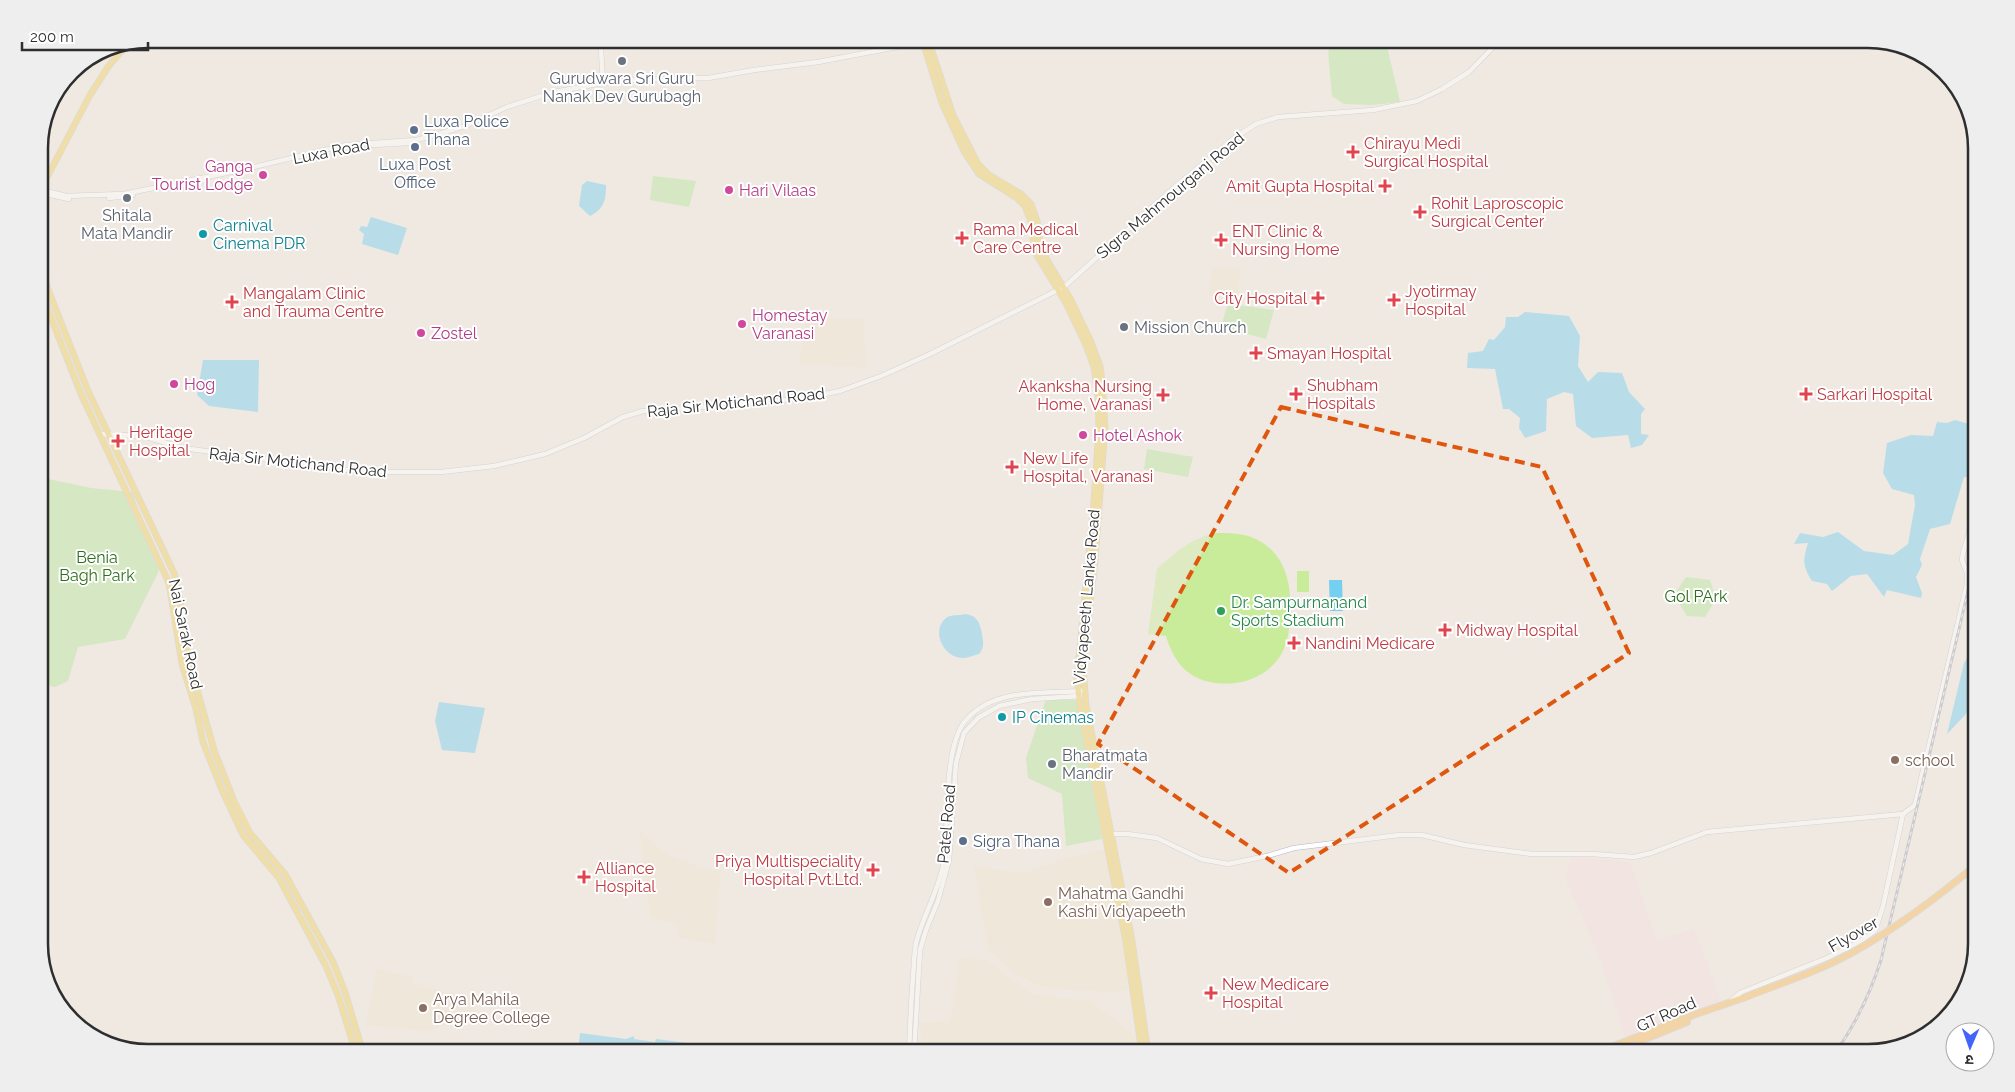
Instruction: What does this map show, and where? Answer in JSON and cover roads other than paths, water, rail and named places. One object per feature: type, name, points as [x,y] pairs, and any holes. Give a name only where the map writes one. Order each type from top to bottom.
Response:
[{"type":"highway","name":"Flyover","points":[[1707,1011],[1804,975],[1854,952],[1937,896],[1968,871]]},
{"type":"highway","name":"GT Road","points":[[1619,1044],[1707,1011]]},
{"type":"highway","name":"GT Road","points":[[1631,1044],[1699,1017],[1707,1011]]},
{"type":"main road","name":"Vidyapeeth Lanka Road","points":[[927,48],[947,101],[970,149],[984,170],[1021,194],[1031,204],[1037,221],[1041,250],[1096,356],[1104,395],[1105,428],[1081,694],[1126,942],[1141,1044]]},
{"type":"main road","points":[[48,183],[90,95],[121,51]]},
{"type":"main road","name":"Nai Sarak Road","points":[[48,285],[67,340],[175,579],[189,662],[203,706],[210,740],[229,787],[250,832],[285,874],[333,962],[348,1001],[360,1044]]},
{"type":"main road","name":"Nai Sarak Road","points":[[48,312],[99,434],[169,582],[182,664],[196,709],[203,742],[222,790],[243,835],[279,878],[326,966],[341,1003],[353,1044]]},
{"type":"main road","points":[[143,528],[151,525]]},
{"type":"main road","name":"Vidyapeeth Lanka Road","points":[[1081,694],[1132,941],[1147,1044]]},
{"type":"main road","points":[[341,1003],[348,1001]]},
{"type":"street","points":[[601,48],[602,83]]},
{"type":"street","name":"Luxa Road","points":[[48,193],[66,196],[124,194],[250,168],[346,145],[416,140],[465,126],[507,107],[554,92],[602,83],[629,80],[708,78],[818,62],[889,48]]},
{"type":"street","name":"SIgra Mahmourganj Road","points":[[1062,288],[1184,179],[1233,139],[1256,124],[1278,117],[1373,110],[1418,101],[1469,72],[1492,48]]},
{"type":"street","points":[[48,194],[64,199],[124,197],[328,152],[362,146],[409,143],[416,140]]},
{"type":"street","name":"Raja Sir Motichand Road","points":[[99,434],[144,436],[195,450],[364,471],[441,472],[494,466],[558,450],[623,417],[643,411],[782,401],[840,391],[928,355],[1062,288]]},
{"type":"street","points":[[1111,834],[1157,838],[1169,842],[1201,859],[1228,864],[1294,848],[1399,835],[1422,836],[1464,845],[1532,854],[1592,854],[1634,857],[1651,854],[1707,832],[1903,814],[1915,805],[1967,584],[1967,573],[1962,560],[1967,538]]},
{"type":"street","name":"Patel Road","points":[[909,1044],[921,928],[934,900],[942,867],[947,820],[948,783],[954,745],[959,729],[965,720],[981,707],[1002,697],[1033,693],[1081,694]]},
{"type":"street","name":"Patel Road","points":[[914,1044],[918,950],[938,901],[949,860],[956,763],[964,733],[978,718],[999,706],[1032,699],[1081,694]]},
{"type":"street","points":[[1730,1003],[1740,994],[1859,942],[1874,930],[1883,906],[1903,814]]},
{"type":"water","points":[[587,181],[606,185],[601,207],[590,216],[579,206],[582,185]]},
{"type":"water","points":[[371,217],[407,228],[398,255],[362,244],[364,234],[359,230],[361,226],[367,227]]},
{"type":"water","points":[[1525,312],[1569,316],[1580,336],[1578,366],[1588,382],[1598,372],[1622,373],[1629,392],[1645,409],[1641,414],[1641,434],[1649,435],[1642,445],[1631,448],[1628,435],[1592,438],[1576,426],[1573,394],[1564,392],[1547,399],[1546,431],[1525,438],[1519,428],[1520,418],[1509,409],[1503,409],[1495,369],[1467,368],[1468,353],[1483,351],[1489,339],[1494,340],[1505,327],[1506,317],[1518,317]]},
{"type":"water","points":[[203,360],[259,360],[258,412],[209,406],[197,395]]},
{"type":"water","points":[[1955,420],[1967,424],[1967,477],[1964,477],[1950,524],[1930,529],[1920,559],[1922,565],[1916,577],[1922,593],[1921,598],[1887,590],[1884,597],[1867,574],[1851,576],[1832,591],[1827,584],[1812,581],[1806,571],[1804,562],[1808,543],[1794,544],[1800,533],[1823,537],[1838,532],[1864,551],[1893,555],[1908,544],[1915,505],[1914,495],[1892,489],[1883,473],[1887,443],[1911,435],[1933,436],[1937,422],[1947,423]]},
{"type":"water","points":[[1329,580],[1342,580],[1343,611],[1330,611]]},
{"type":"water","points":[[965,614],[972,616],[979,623],[983,644],[979,654],[967,658],[951,654],[945,649],[939,637],[941,623],[946,618]]},
{"type":"water","points":[[1968,657],[1968,711],[1947,734],[1964,663]]},
{"type":"water","points":[[439,702],[485,708],[475,753],[442,750],[435,721]]},
{"type":"water","points":[[580,1033],[626,1039],[634,1036],[634,1039],[655,1042],[656,1039],[688,1044],[579,1044]]},
{"type":"railway","points":[[1841,1044],[1862,1008],[1881,960],[1968,593]]},
{"type":"place","name":"Gurudwara Sri Guru Nanak Dev Gurubagh","points":[[622,61]]},
{"type":"place","name":"Luxa Police Thana","points":[[414,130]]},
{"type":"place","name":"Luxa Post Office","points":[[415,147]]},
{"type":"place","name":"Chirayu Medi Surgical Hospital","points":[[1353,152]]},
{"type":"place","name":"Ganga Tourist Lodge","points":[[263,175]]},
{"type":"place","name":"Amit Gupta Hospital","points":[[1385,186]]},
{"type":"place","name":"Hari Vilaas","points":[[729,190]]},
{"type":"place","name":"Shitala Mata Mandir","points":[[127,198]]},
{"type":"place","name":"Rohit Laproscopic Surgical Center","points":[[1420,212]]},
{"type":"place","name":"Carnival Cinema PDR","points":[[203,234]]},
{"type":"place","name":"Rama Medical Care Centre","points":[[962,238]]},
{"type":"place","name":"ENT Clinic & Nursing Home","points":[[1221,240]]},
{"type":"place","name":"City Hospital","points":[[1318,298]]},
{"type":"place","name":"Jyotirmay Hospital","points":[[1394,300]]},
{"type":"place","name":"Mangalam Clinic and Trauma Centre","points":[[232,302]]},
{"type":"place","name":"Homestay Varanasi","points":[[742,324]]},
{"type":"place","name":"Mission Church","points":[[1124,327]]},
{"type":"place","name":"Zostel","points":[[421,333]]},
{"type":"place","name":"Smayan Hospital","points":[[1256,353]]},
{"type":"place","name":"Hog","points":[[174,384]]},
{"type":"place","name":"Shubham Hospitals","points":[[1296,394]]},
{"type":"place","name":"Sarkari Hospital","points":[[1806,394]]},
{"type":"place","name":"Akanksha Nursing Home, Varanasi","points":[[1163,395]]},
{"type":"place","name":"Hotel Ashok","points":[[1083,435]]},
{"type":"place","name":"Heritage Hospital","points":[[118,441]]},
{"type":"place","name":"New Life Hospital, Varanasi","points":[[1012,467]]},
{"type":"place","name":"Dr. Sampurnanand Sports Stadium","points":[[1221,611]]},
{"type":"place","name":"Midway Hospital","points":[[1445,630]]},
{"type":"place","name":"Nandini Medicare","points":[[1294,643]]},
{"type":"place","name":"IP Cinemas","points":[[1002,717]]},
{"type":"place","name":"school","points":[[1895,760]]},
{"type":"place","name":"Bharatmata Mandir","points":[[1052,764]]},
{"type":"place","name":"Sigra Thana","points":[[963,841]]},
{"type":"place","name":"Priya Multispeciality Hospital Pvt.Ltd.","points":[[873,870]]},
{"type":"place","name":"Alliance Hospital","points":[[584,877]]},
{"type":"place","name":"Mahatma Gandhi Kashi Vidyapeeth","points":[[1048,902]]},
{"type":"place","name":"New Medicare Hospital","points":[[1211,993]]},
{"type":"place","name":"Arya Mahila Degree College","points":[[423,1008]]},
{"type":"park label","name":"Benia Bagh Park","points":[[97,566]]},
{"type":"park label","name":"Gol PArk","points":[[1696,596]]}]
